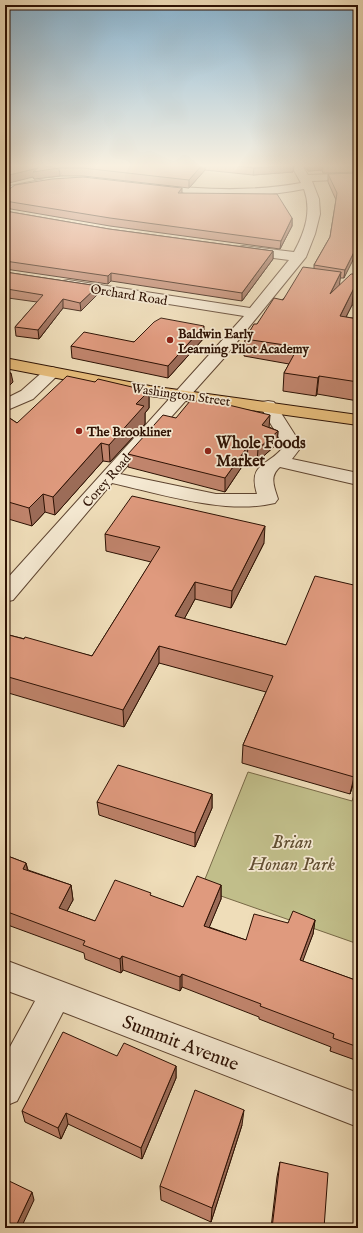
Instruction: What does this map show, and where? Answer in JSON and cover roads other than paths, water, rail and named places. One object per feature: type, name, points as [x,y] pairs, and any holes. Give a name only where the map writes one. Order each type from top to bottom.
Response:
[{"type":"main road","name":"Washington Street","points":[[5,363],[182,395],[268,406],[358,420]]},
{"type":"street","name":"Corey Road","points":[[6,593],[254,313],[299,258],[312,223]]},
{"type":"street","points":[[229,248],[299,258]]},
{"type":"street","points":[[285,275],[301,277]]},
{"type":"street","name":"Orchard Road","points":[[51,281],[174,306],[254,313]]},
{"type":"street","points":[[5,406],[27,395],[52,372]]},
{"type":"street","points":[[108,477],[216,500],[247,501],[268,499],[263,484],[263,475],[267,469],[289,452],[293,446],[268,406]]},
{"type":"street","points":[[277,461],[358,480]]},
{"type":"street","name":"Summit Avenue","points":[[5,975],[358,1110]]},
{"type":"street","points":[[5,1089],[56,994]]},
{"type":"place","name":"Baldwin Early Learning Pilot Academy","points":[[170,340]]},
{"type":"place","name":"The Brookliner","points":[[79,431]]},
{"type":"place","name":"Whole Foods Market","points":[[208,451]]},
{"type":"park label","name":"Brian Honan Park","points":[[292,852]]}]
